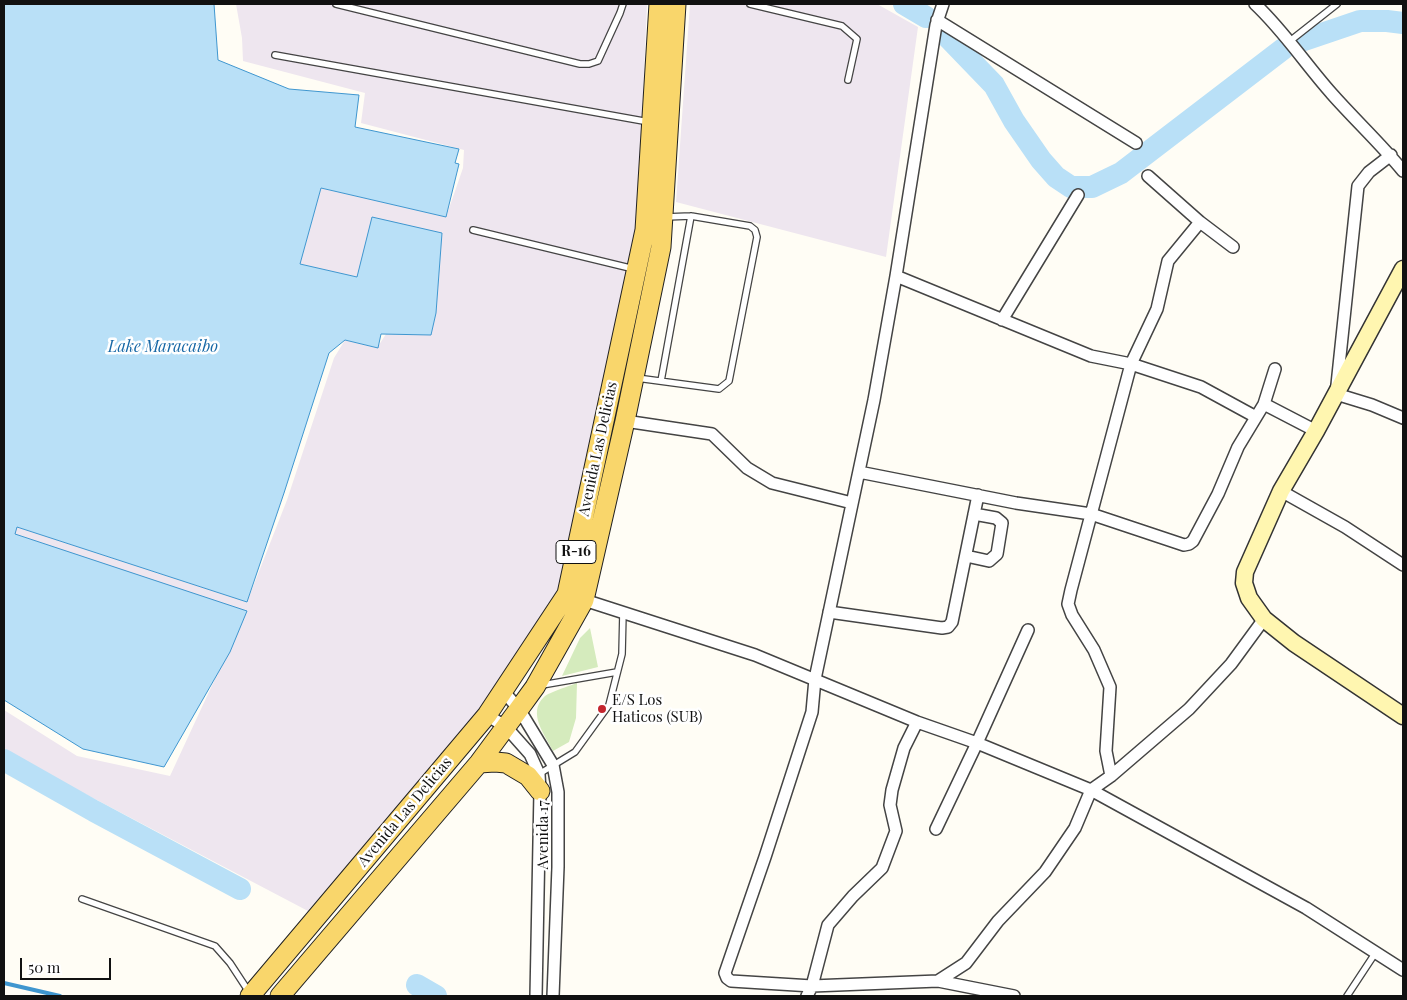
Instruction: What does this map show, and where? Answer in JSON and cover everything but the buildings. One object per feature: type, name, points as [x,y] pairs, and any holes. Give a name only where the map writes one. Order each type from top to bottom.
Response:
[{"type":"main road","name":"Avenida Las Delicias","points":[[251,996],[487,715],[503,691],[576,597],[600,436],[645,230],[659,4]]},
{"type":"main road","name":"Avenida Las Delicias","points":[[280,996],[479,763],[506,727],[534,687],[576,597],[625,421],[661,247],[676,4]]},
{"type":"main road","points":[[600,436],[620,441]]},
{"type":"main road","points":[[479,763],[506,763],[540,783]]},
{"type":"street","points":[[943,4],[937,20],[874,400],[815,679],[812,712],[725,973],[731,981],[809,991],[938,981],[1014,996]]},
{"type":"street","points":[[1255,4],[1290,41],[1332,94],[1403,170]]},
{"type":"street","points":[[937,20],[1136,143]]},
{"type":"street","points":[[1336,394],[1358,186],[1369,172],[1391,155]]},
{"type":"street","points":[[1148,176],[1200,222],[1232,247]]},
{"type":"street","points":[[1002,320],[1078,195]]},
{"type":"street","points":[[1111,776],[1106,751],[1110,688],[1094,650],[1072,615],[1068,604],[1131,364],[1157,309],[1168,261],[1200,222]]},
{"type":"street","points":[[1403,270],[1281,491],[1245,572],[1244,583],[1249,598],[1264,619],[1294,643],[1403,716]]},
{"type":"street","points":[[896,276],[1091,356],[1131,364],[1201,387],[1256,417]]},
{"type":"street","points":[[858,472],[1016,503],[1091,514],[1184,545],[1189,544],[1193,541],[1218,494],[1238,447],[1264,404],[1275,369]]},
{"type":"street","points":[[1336,394],[1372,405],[1403,418]]},
{"type":"street","points":[[1264,404],[1316,430]]},
{"type":"street","points":[[625,421],[712,434],[747,468],[772,483],[852,503]]},
{"type":"street","points":[[1281,491],[1345,527],[1403,565]]},
{"type":"street","points":[[829,612],[942,628],[948,627],[952,622],[978,495]]},
{"type":"street","points":[[966,556],[989,561],[997,554],[1002,523],[996,518],[974,514]]},
{"type":"street","points":[[576,597],[755,655],[917,722],[1091,790],[1306,908],[1403,970]]},
{"type":"street","points":[[938,981],[966,963],[998,921],[1045,872],[1074,828],[1091,790],[1111,776],[1189,709],[1231,664],[1264,619]]},
{"type":"street","points":[[936,829],[977,744],[1028,630]]},
{"type":"street","name":"Avenida 17","points":[[503,691],[519,709],[553,765],[558,792],[558,867],[553,996]]},
{"type":"street","name":"Avenida 17","points":[[487,715],[506,727],[530,754],[540,783],[536,996]]},
{"type":"street","points":[[809,991],[828,925],[853,896],[882,868],[896,831],[890,805],[892,790],[904,748],[917,722]]},
{"type":"lane","points":[[336,4],[580,64],[589,64],[598,61],[623,4]]},
{"type":"lane","points":[[750,4],[842,26],[852,33],[857,39],[848,80]]},
{"type":"lane","points":[[1290,41],[1337,4]]},
{"type":"lane","points":[[275,55],[651,122]]},
{"type":"lane","points":[[634,377],[719,388],[729,381],[757,237],[755,230],[750,226],[691,216],[663,217]]},
{"type":"lane","points":[[661,381],[691,216]]},
{"type":"lane","points":[[473,230],[636,270]]},
{"type":"lane","points":[[540,783],[553,765],[575,752],[609,705],[622,654],[623,612]]},
{"type":"lane","points":[[534,687],[617,672]]},
{"type":"lane","points":[[82,899],[214,946],[230,963],[251,996]]},
{"type":"lane","points":[[1347,996],[1376,952]]},
{"type":"shaded area","points":[[236,4],[647,4],[638,210],[639,227],[561,585],[486,701],[308,911],[53,777],[4,748],[4,710],[77,756],[170,776],[246,612],[14,534],[17,527],[247,602],[287,500],[334,358],[345,340],[377,348],[386,334],[431,335],[436,313],[442,232],[357,277],[300,264],[321,188],[446,217],[463,168],[464,150],[361,123],[365,93],[243,61],[242,38]]},
{"type":"shaded area","points":[[690,4],[877,4],[918,27],[886,257],[676,202]]},
{"type":"green space","points":[[590,628],[598,667],[562,676],[580,638]]},
{"type":"green space","points":[[577,683],[576,718],[569,742],[553,751],[539,724],[537,710],[539,703],[547,695]]},
{"type":"water","name":"Lake Maracaibo","points":[[4,4],[214,4],[218,60],[289,89],[359,95],[355,127],[459,149],[455,163],[459,164],[446,217],[321,188],[300,264],[357,277],[372,217],[442,233],[436,313],[431,335],[381,334],[378,348],[345,340],[329,353],[247,602],[17,527],[15,534],[247,611],[230,652],[164,767],[83,749],[4,700]]},
{"type":"waterway","points":[[904,4],[926,17]]},
{"type":"waterway","points":[[1304,40],[1360,21],[1403,23]]},
{"type":"waterway","points":[[940,29],[994,85],[1014,121],[1041,160],[1056,177],[1071,187],[1092,187],[1121,173],[1283,49]]},
{"type":"waterway","points":[[4,760],[94,811],[240,889]]},
{"type":"waterway","points":[[4,983],[60,996]]},
{"type":"waterway","points":[[417,985],[436,996]]},
{"type":"place","name":"E/S Los Haticos (SUB)","points":[[602,709]]}]
